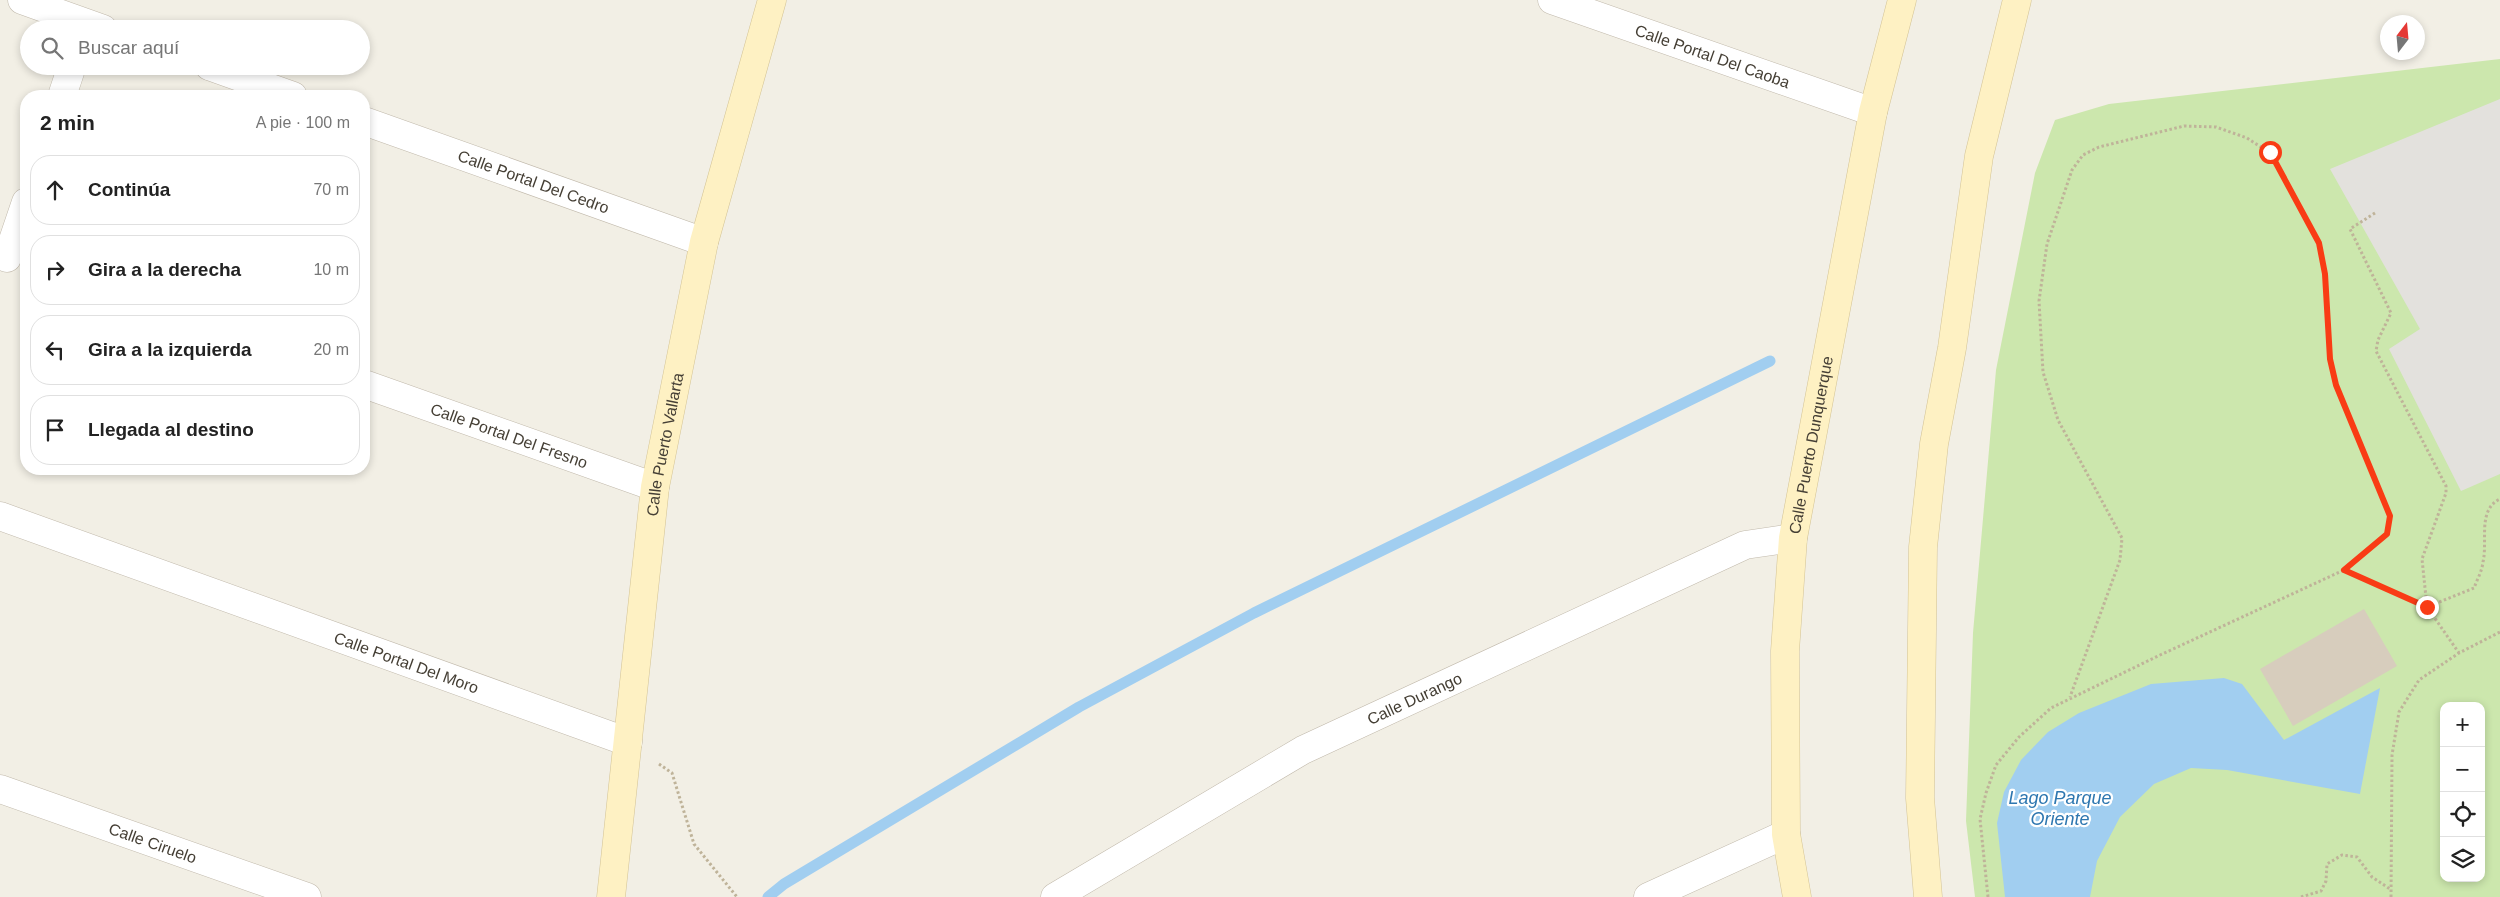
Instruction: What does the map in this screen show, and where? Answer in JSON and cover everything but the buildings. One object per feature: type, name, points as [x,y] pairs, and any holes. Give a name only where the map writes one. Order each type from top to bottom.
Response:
[{"type":"main road","name":"Calle Puerto Vallarta","points":[[611,897],[655,487],[704,242],[772,0]]},
{"type":"main road","name":"Calle Puerto Dunquerque","points":[[1798,897],[1786,834],[1785,651],[1793,538],[1872,112],[1902,0]]},
{"type":"main road","points":[[1928,897],[1920,798],[1923,547],[1934,444],[1952,348],[1980,156],[2017,0]]},
{"type":"street","points":[[22,0],[73,20]]},
{"type":"street","name":"Calle Portal Del Caoba","points":[[1552,0],[1872,112]]},
{"type":"street","points":[[64,90],[69,75]]},
{"type":"street","points":[[234,75],[276,90]]},
{"type":"street","name":"Calle Portal Del Cedro","points":[[370,123],[704,242]]},
{"type":"street","points":[[11,260],[20,225]]},
{"type":"street","name":"Calle Portal Del Fresno","points":[[370,386],[655,487]]},
{"type":"street","name":"Calle Portal Del Moro","points":[[0,516],[628,742]]},
{"type":"street","name":"Calle Durango","points":[[1054,897],[1304,750],[1745,545],[1793,538]]},
{"type":"street","name":"Calle Ciruelo","points":[[0,790],[307,897]]},
{"type":"street","points":[[1648,897],[1786,834]]},
{"type":"path","points":[[1988,897],[1980,819],[1996,765],[2019,737],[2051,708],[2070,697],[2344,570],[2387,534],[2390,516],[2336,385],[2330,359],[2325,274],[2319,243],[2287,180],[2270,152],[2247,138],[2216,127],[2184,126],[2098,147],[2083,155],[2072,170],[2047,244],[2040,301],[2043,372],[2058,420],[2122,538],[2120,560],[2070,697]]},
{"type":"path","points":[[2375,213],[2350,229],[2391,313],[2378,340],[2376,351],[2446,486],[2446,493],[2422,559],[2427,607],[2459,653]]},
{"type":"path","points":[[2344,570],[2427,607],[2474,588],[2484,563],[2486,513],[2492,503],[2500,499]]},
{"type":"path","points":[[2391,897],[2392,755],[2400,712],[2419,680],[2459,653],[2500,632]]},
{"type":"path","points":[[628,742],[672,773],[694,844],[737,897]]},
{"type":"path","points":[[2301,897],[2321,891],[2326,881],[2327,864],[2342,855],[2357,856],[2372,877],[2391,889]]},
{"type":"green space","points":[[2500,59],[2500,897],[1975,897],[1966,821],[1973,633],[1996,370],[2035,173],[2055,120],[2109,104]]},
{"type":"shaded area","points":[[2500,99],[2500,474],[2461,491],[2389,349],[2420,329],[2330,169]]},
{"type":"water","name":"Lago Parque Oriente","points":[[2224,678],[2242,684],[2284,740],[2380,688],[2360,794],[2227,770],[2191,768],[2154,784],[2120,817],[2097,861],[2090,897],[2005,897],[1997,823],[2004,792],[2021,760],[2048,732],[2079,713],[2151,684]]},
{"type":"waterway","points":[[768,897],[784,884],[1079,707],[1254,613],[1770,361]]},
{"type":"route","points":[[2270,152],[2287,180],[2319,243],[2325,274],[2330,359],[2336,385],[2390,516],[2387,534],[2344,570],[2427,607]]}]
